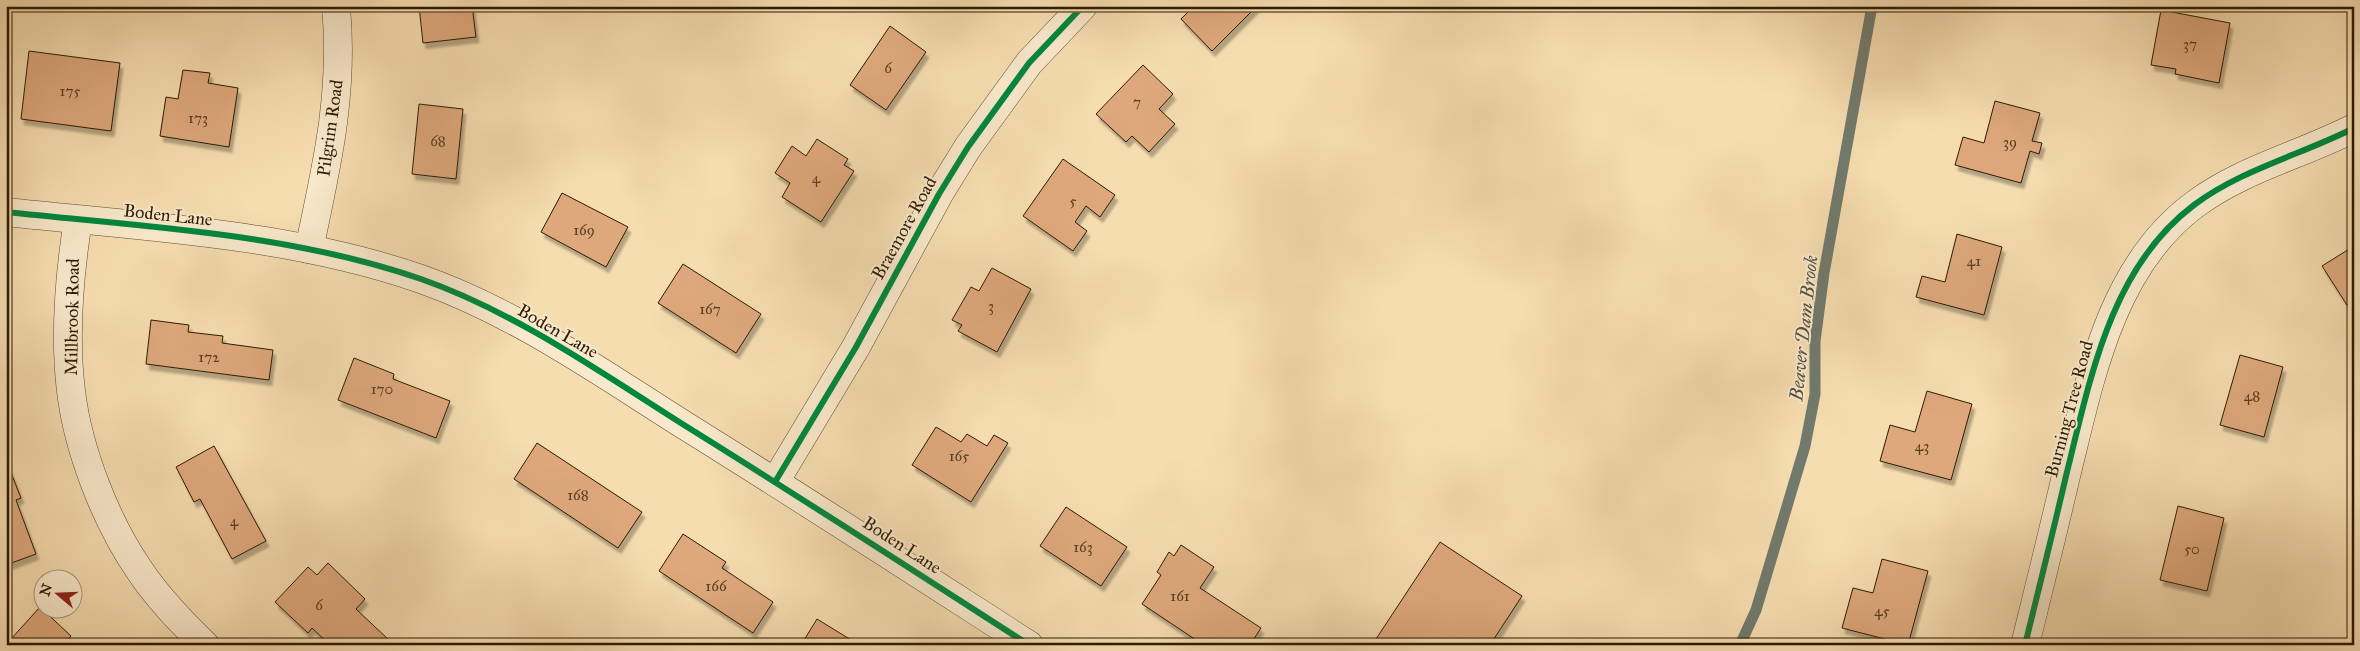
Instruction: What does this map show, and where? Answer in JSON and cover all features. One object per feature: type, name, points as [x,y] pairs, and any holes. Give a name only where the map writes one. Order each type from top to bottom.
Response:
[{"type":"street","name":"Pilgrim Road","points":[[308,249],[332,142],[338,90],[339,37],[336,6]]},
{"type":"street","name":"Braemore Road","points":[[775,482],[856,347],[939,194],[968,147],[1029,63],[1083,6]]},
{"type":"street","name":"Burning Tree Road","points":[[2025,645],[2084,405],[2112,315],[2132,275],[2159,238],[2194,205],[2240,178],[2354,128]]},
{"type":"street","name":"Boden Lane","points":[[6,212],[240,238],[308,249],[403,274],[469,299],[566,352],[775,482],[1029,645]]},
{"type":"street","name":"Millbrook Road","points":[[78,220],[68,298],[68,348],[71,392],[81,440],[96,485],[114,527],[139,570],[170,610],[205,645]]},
{"type":"building","points":[[419,6],[472,6],[476,37],[423,43]]},
{"type":"building","points":[[1194,6],[1257,6],[1212,51],[1181,19]]},
{"type":"building","points":[[2161,10],[2230,23],[2219,83],[2175,74],[2176,69],[2151,65]]},
{"type":"building","points":[[890,26],[926,52],[886,110],[850,85]]},
{"type":"building","points":[[29,51],[120,63],[111,131],[21,119]]},
{"type":"building","points":[[1143,65],[1173,94],[1159,109],[1175,124],[1149,152],[1132,136],[1126,142],[1096,114]]},
{"type":"building","points":[[183,70],[210,73],[208,83],[238,88],[229,147],[160,136],[166,97],[178,99]]},
{"type":"building","points":[[1995,101],[2040,113],[2032,141],[2042,143],[2039,154],[2030,151],[2021,183],[1955,165],[1963,137],[1984,143]]},
{"type":"building","points":[[419,104],[463,109],[456,179],[412,174]]},
{"type":"building","points":[[817,139],[848,159],[844,165],[854,171],[821,222],[782,197],[790,183],[775,173],[792,146],[806,156]]},
{"type":"building","points":[[1063,159],[1115,195],[1100,217],[1086,206],[1075,222],[1087,231],[1073,251],[1023,216]]},
{"type":"building","points":[[562,193],[628,227],[606,267],[541,232]]},
{"type":"building","points":[[1957,234],[2002,247],[1984,315],[1916,297],[1922,276],[1945,282]]},
{"type":"building","points":[[2354,246],[2354,300],[2347,305],[2322,266]]},
{"type":"building","points":[[683,264],[761,314],[736,353],[658,303]]},
{"type":"building","points":[[992,268],[1031,289],[997,352],[958,331],[962,325],[952,320],[971,287],[979,291]]},
{"type":"building","points":[[151,320],[189,325],[188,332],[223,336],[222,343],[273,350],[269,380],[146,364]]},
{"type":"building","points":[[2240,355],[2283,367],[2264,437],[2220,425]]},
{"type":"building","points":[[354,358],[394,374],[393,379],[450,401],[436,438],[338,400]]},
{"type":"building","points":[[1927,391],[1972,404],[1951,480],[1880,461],[1890,425],[1915,432]]},
{"type":"building","points":[[936,427],[961,442],[967,434],[987,446],[994,435],[1008,443],[971,502],[912,465]]},
{"type":"building","points":[[537,443],[642,512],[618,548],[514,479]]},
{"type":"building","points":[[214,446],[266,541],[232,559],[200,499],[194,502],[176,467]]},
{"type":"building","points":[[6,460],[21,498],[16,500],[36,554],[6,565]]},
{"type":"building","points":[[2178,506],[2224,518],[2207,591],[2160,580]]},
{"type":"building","points":[[1066,507],[1127,547],[1101,586],[1040,546]]},
{"type":"building","points":[[683,534],[726,562],[722,568],[773,602],[753,633],[659,571]]},
{"type":"building","points":[[1440,542],[1522,596],[1490,645],[1378,645],[1374,642]]},
{"type":"building","points":[[1181,545],[1214,567],[1200,588],[1261,628],[1250,645],[1196,645],[1199,642],[1142,604],[1161,575],[1157,572],[1169,552],[1174,556]]},
{"type":"building","points":[[1882,559],[1928,571],[1908,645],[1842,628],[1853,588],[1873,593]]},
{"type":"building","points":[[328,563],[365,599],[356,609],[390,641],[386,645],[330,645],[312,628],[308,633],[275,602],[308,567],[317,575]]},
{"type":"building","points":[[32,616],[32,618],[52,618],[71,636],[67,640],[72,645],[17,645],[11,639]]},
{"type":"building","points":[[817,619],[856,643],[854,645],[801,645]]},
{"type":"waterway","name":"Beaver Dam Brook","points":[[1740,645],[1756,610],[1805,446],[1815,394],[1815,341],[1824,273],[1872,6]]},
{"type":"cycle path","points":[[775,482],[856,347],[939,194],[968,147],[1029,63],[1083,6]]},
{"type":"cycle path","points":[[2025,645],[2084,402],[2095,365],[2123,293],[2142,260],[2165,231],[2212,192],[2252,172],[2354,128]]},
{"type":"cycle path","points":[[6,212],[216,234],[320,251],[421,279],[456,293],[490,308],[589,364],[1029,645]]}]
